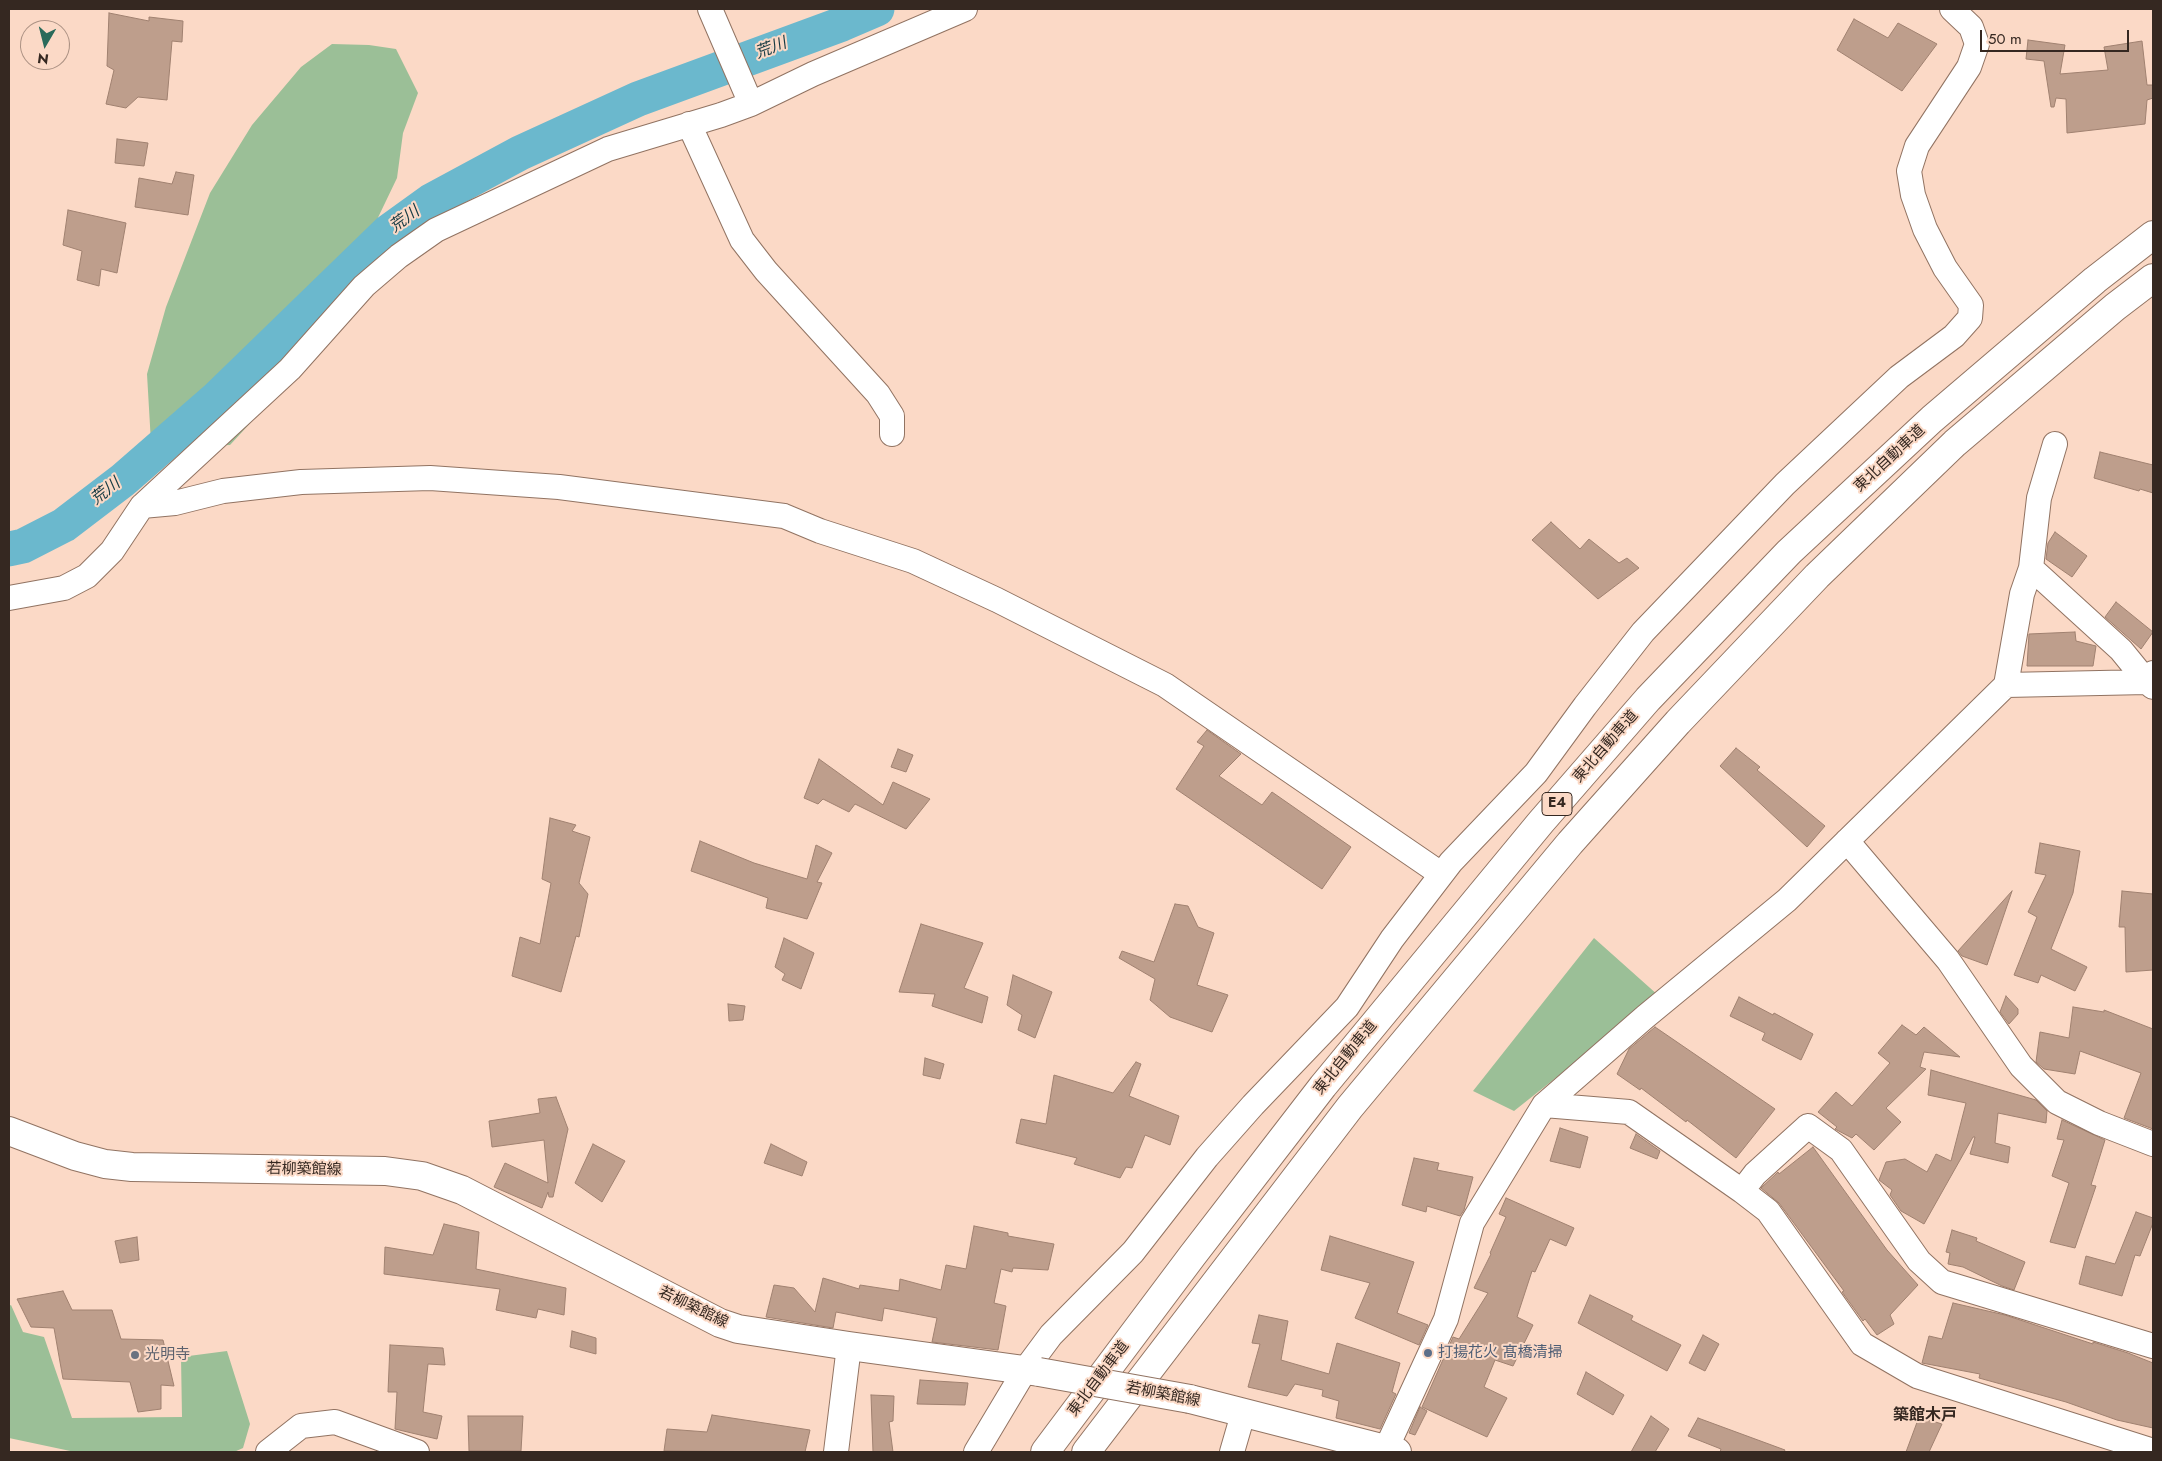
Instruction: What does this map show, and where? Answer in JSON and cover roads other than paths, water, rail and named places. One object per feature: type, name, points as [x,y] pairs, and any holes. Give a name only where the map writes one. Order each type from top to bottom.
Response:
[{"type":"main road","name":"東北自動車道","points":[[1045,1452],[1323,1086],[1541,822],[1648,699],[1789,552],[1932,419],[2095,280],[2153,235]]},
{"type":"main road","name":"E4","points":[[1086,1452],[1350,1107],[1570,843],[1678,722],[1817,576],[1955,443],[2153,278]]},
{"type":"main road","name":"若柳築館線","points":[[9,1131],[75,1156],[105,1164],[132,1167],[385,1171],[422,1176],[462,1190],[720,1323],[738,1329],[1032,1371],[1190,1399],[1243,1414],[1391,1450]]},
{"type":"street","points":[[710,9],[747,97]]},
{"type":"street","points":[[9,598],[64,588],[88,576],[112,552],[142,506],[290,369],[364,286],[399,256],[436,230],[608,149],[689,124],[747,97],[822,70],[965,9]]},
{"type":"street","points":[[976,1452],[1032,1371],[1051,1336],[1133,1252],[1207,1156],[1347,1007],[1392,939],[1441,874],[1536,773],[1643,632],[1785,484],[1899,377],[1954,336],[1970,318],[1971,305],[1945,268],[1925,229],[1913,195],[1910,171],[1917,146],[1969,67],[1977,44],[1971,27],[1952,9]]},
{"type":"street","points":[[689,124],[742,240],[766,271],[878,394],[892,416],[892,434]]},
{"type":"street","points":[[1391,1450],[1446,1319],[1472,1223],[1544,1106],[1646,1016],[1787,900],[2006,685],[2022,594],[2031,568],[2039,498],[2055,444]]},
{"type":"street","points":[[142,506],[175,503],[223,491],[301,482],[430,478],[559,487],[784,516],[820,531],[913,561],[997,600],[1165,685],[1441,874]]},
{"type":"street","points":[[2031,568],[2151,680]]},
{"type":"street","points":[[2006,685],[2151,680]]},
{"type":"street","points":[[1847,841],[1948,960],[2020,1066],[2057,1102],[2099,1124],[2153,1144]]},
{"type":"street","points":[[1544,1106],[1629,1112],[1742,1191],[1768,1211],[1862,1344],[1917,1376],[2153,1451]]},
{"type":"street","points":[[1742,1191],[1755,1174],[1808,1126],[1841,1150],[1920,1261],[1942,1282],[2153,1346]]},
{"type":"street","points":[[836,1452],[849,1346]]},
{"type":"street","points":[[1232,1452],[1243,1414]]},
{"type":"street","points":[[268,1452],[301,1426],[335,1422],[416,1452]]},
{"type":"waterway","name":"荒川","points":[[9,549],[23,546],[64,525],[123,480],[216,399],[388,232],[431,201],[520,153],[638,99],[842,24],[877,9]]},
{"type":"place","name":"打揚花火 髙橋清掃","points":[[1428,1353]]},
{"type":"place","name":"光明寺","points":[[135,1355]]},
{"type":"district","name":"築館木戸","points":[[1925,1416]]}]
